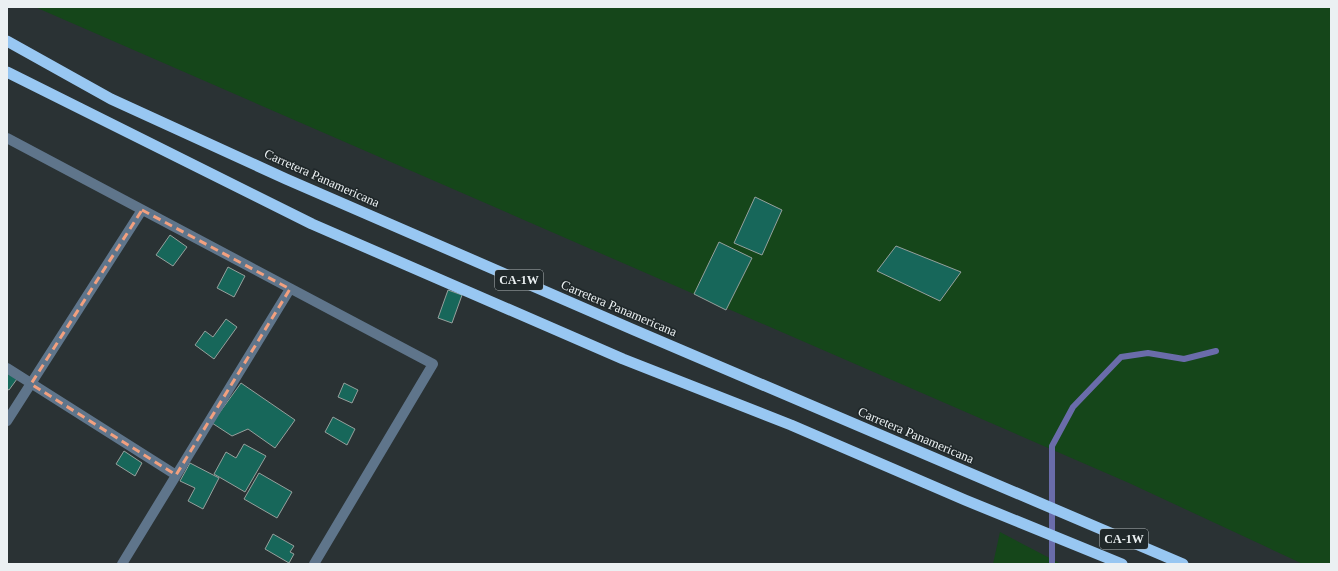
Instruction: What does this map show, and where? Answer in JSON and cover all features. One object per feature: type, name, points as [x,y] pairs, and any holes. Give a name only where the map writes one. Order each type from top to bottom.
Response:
[{"type":"highway","name":"Carretera Panamericana","points":[[7,41],[111,99],[286,179],[634,330],[1183,564]]},
{"type":"highway","name":"CA-1W","points":[[7,72],[312,224],[623,359],[791,425],[965,500],[1122,564]]},
{"type":"street","points":[[7,138],[433,364],[314,564]]},
{"type":"street","points":[[7,421],[142,210]]},
{"type":"street","points":[[122,564],[290,289]]},
{"type":"street","points":[[7,368],[176,475]]},
{"type":"highlighted area","points":[[142,210],[290,289],[176,475],[31,384]]},
{"type":"green space","points":[[35,7],[1331,7],[1331,564],[1303,564],[1129,483]]},
{"type":"green space","points":[[1000,532],[1061,564],[993,564]]},
{"type":"building","points":[[755,197],[782,210],[762,255],[734,243]]},
{"type":"building","points":[[170,235],[187,247],[173,266],[156,255]]},
{"type":"building","points":[[719,242],[752,258],[726,310],[694,294]]},
{"type":"building","points":[[896,246],[961,272],[940,301],[877,271]]},
{"type":"building","points":[[228,267],[245,276],[234,297],[217,288]]},
{"type":"building","points":[[448,290],[462,295],[452,323],[438,318]]},
{"type":"building","points":[[226,319],[237,327],[214,359],[195,345],[205,331],[213,337]]},
{"type":"building","points":[[7,372],[17,379],[9,390],[7,389]]},
{"type":"building","points":[[241,383],[295,420],[275,448],[248,429],[232,436],[212,423]]},
{"type":"building","points":[[344,383],[358,390],[352,403],[338,397]]},
{"type":"building","points":[[333,417],[355,429],[347,445],[325,432]]},
{"type":"building","points":[[244,444],[266,456],[245,492],[214,474],[226,452],[236,458]]},
{"type":"building","points":[[124,451],[142,463],[135,476],[116,464]]},
{"type":"building","points":[[190,463],[219,478],[203,509],[188,501],[195,488],[180,481]]},
{"type":"building","points":[[259,473],[292,492],[277,518],[244,499]]},
{"type":"building","points":[[273,534],[294,546],[290,552],[294,554],[289,563],[265,549]]},
{"type":"waterway","points":[[1052,564],[1052,446],[1073,407],[1121,357],[1148,353],[1184,359],[1216,351]]}]
